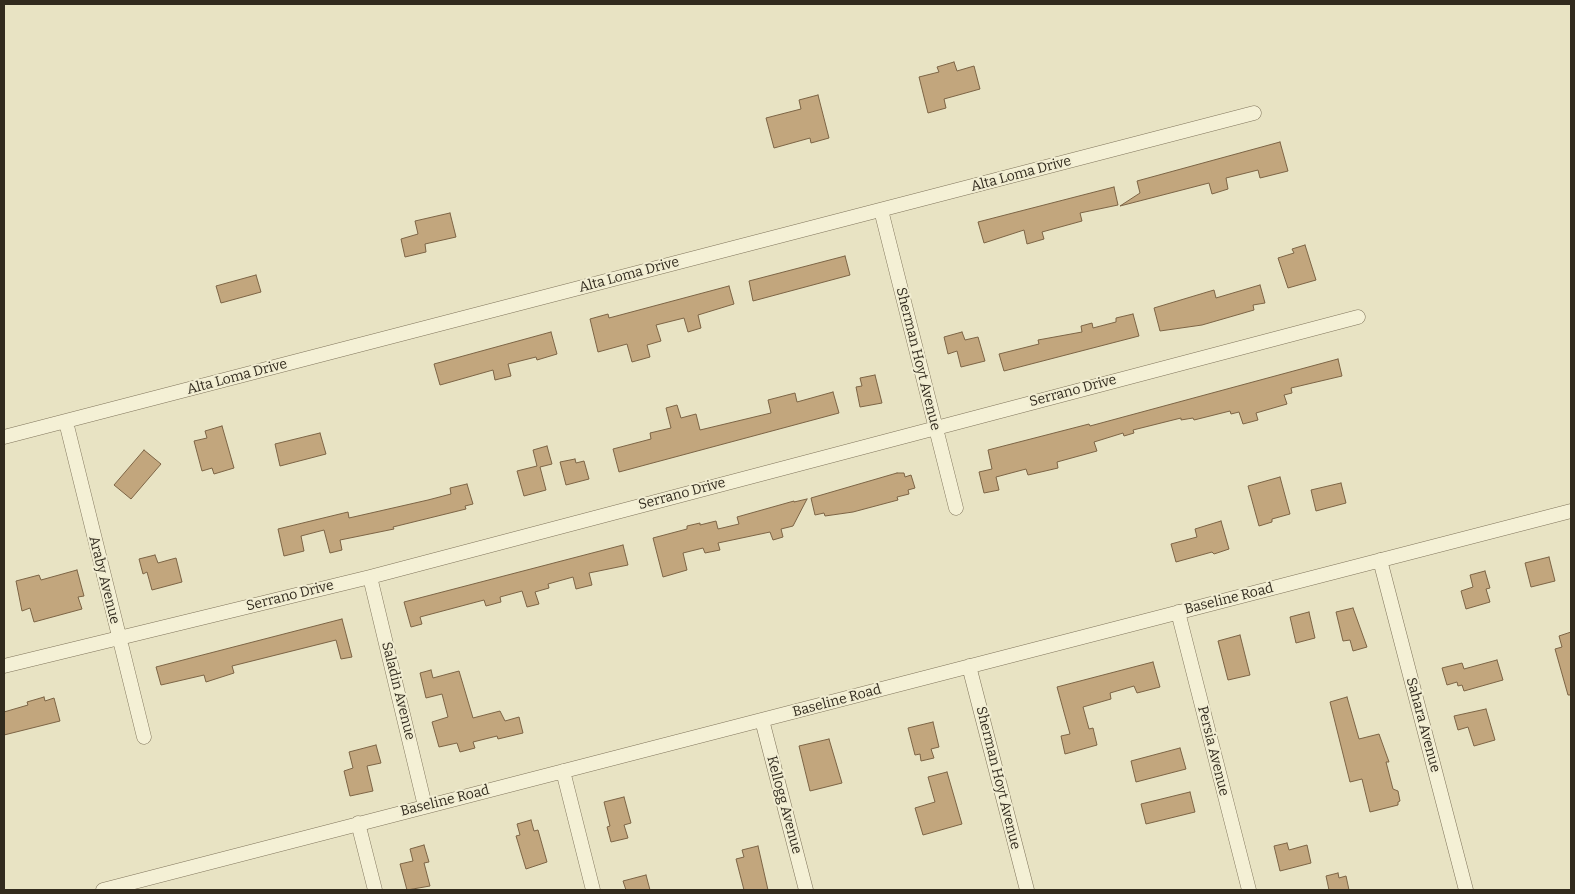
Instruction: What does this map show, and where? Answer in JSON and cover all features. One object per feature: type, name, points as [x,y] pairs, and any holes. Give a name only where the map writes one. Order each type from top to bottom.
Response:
[{"type":"street","name":"Alta Loma Drive","points":[[4,438],[1254,113]]},
{"type":"street","name":"Sherman Hoyt Avenue","points":[[881,210],[956,508]]},
{"type":"street","name":"Serrano Drive","points":[[4,666],[370,577],[1358,317]]},
{"type":"street","name":"Araby Avenue","points":[[66,422],[144,737]]},
{"type":"street","name":"Baseline Road","points":[[103,890],[143,885],[425,806],[1571,511]]},
{"type":"street","name":"Sahara Avenue","points":[[1380,560],[1466,890]]},
{"type":"street","name":"Saladin Avenue","points":[[370,577],[425,806]]},
{"type":"street","name":"Persia Avenue","points":[[1178,612],[1249,890]]},
{"type":"street","name":"Sherman Hoyt Avenue","points":[[969,666],[1027,890]]},
{"type":"street","name":"Kellogg Avenue","points":[[762,720],[806,890]]},
{"type":"street","points":[[563,771],[593,890]]},
{"type":"street","points":[[358,824],[375,890]]},
{"type":"building","points":[[954,62],[957,71],[974,66],[980,89],[944,99],[946,108],[928,113],[919,77],[939,72],[937,67]]},
{"type":"building","points":[[818,95],[829,138],[811,143],[810,138],[774,148],[766,118],[801,109],[799,100]]},
{"type":"building","points":[[1280,142],[1288,171],[1260,178],[1258,170],[1226,178],[1228,189],[1212,194],[1209,183],[1120,206],[1140,193],[1137,181]]},
{"type":"building","points":[[1114,187],[1118,205],[1080,213],[1082,221],[1042,232],[1044,239],[1027,244],[1024,230],[984,243],[978,222]]},
{"type":"building","points":[[450,213],[456,237],[425,244],[426,252],[405,257],[401,239],[418,234],[415,221]]},
{"type":"building","points":[[1305,245],[1316,280],[1288,288],[1278,258],[1294,253],[1292,249]]},
{"type":"building","points":[[845,256],[850,275],[753,301],[749,281]]},
{"type":"building","points":[[256,275],[261,292],[221,303],[216,286]]},
{"type":"building","points":[[1260,285],[1265,303],[1253,305],[1254,310],[1202,325],[1160,331],[1154,308],[1214,290],[1216,298]]},
{"type":"building","points":[[729,286],[734,304],[698,315],[701,328],[688,332],[684,318],[656,325],[661,341],[647,345],[650,357],[632,362],[627,344],[598,352],[590,319],[608,314],[609,318]]},
{"type":"building","points":[[1133,314],[1139,336],[1004,371],[999,354],[1039,344],[1038,340],[1082,332],[1081,326],[1092,323],[1093,328],[1116,322],[1116,318]]},
{"type":"building","points":[[551,332],[557,354],[537,360],[536,357],[508,364],[511,376],[495,380],[493,370],[440,385],[434,364]]},
{"type":"building","points":[[962,332],[965,340],[978,337],[985,361],[961,367],[957,351],[948,354],[944,337]]},
{"type":"building","points":[[1338,359],[1342,376],[1291,388],[1292,393],[1284,395],[1287,404],[1256,413],[1258,420],[1243,424],[1239,412],[1231,414],[1230,411],[1194,420],[1193,418],[1181,420],[1181,418],[1133,430],[1134,433],[1124,436],[1123,433],[1094,442],[1097,451],[1057,462],[1058,468],[1028,475],[1026,469],[996,477],[999,490],[984,493],[979,472],[992,469],[988,450],[1089,424],[1090,426]]},
{"type":"building","points":[[875,375],[882,403],[860,407],[856,387],[862,386],[860,378]]},
{"type":"building","points":[[833,392],[839,413],[619,472],[613,449],[651,439],[650,433],[671,428],[666,408],[677,405],[681,418],[696,414],[700,430],[771,413],[768,400],[795,393],[797,402]]},
{"type":"building","points":[[222,426],[234,468],[214,474],[212,468],[202,471],[194,441],[207,438],[205,431]]},
{"type":"building","points":[[320,433],[326,454],[280,466],[275,444]]},
{"type":"building","points":[[547,446],[552,464],[540,467],[546,490],[524,496],[517,471],[537,466],[533,450]]},
{"type":"building","points":[[144,450],[161,464],[131,499],[114,485]]},
{"type":"building","points":[[575,459],[576,463],[584,461],[589,479],[566,485],[560,462]]},
{"type":"building","points":[[897,473],[904,473],[905,477],[911,475],[915,488],[908,490],[909,494],[897,497],[898,500],[853,512],[825,516],[824,513],[815,515],[811,498]]},
{"type":"building","points":[[1280,477],[1290,514],[1272,519],[1272,522],[1259,526],[1248,486]]},
{"type":"building","points":[[1341,483],[1346,503],[1316,511],[1311,490]]},
{"type":"building","points":[[467,484],[473,504],[465,506],[466,509],[393,527],[394,529],[340,540],[342,550],[330,553],[324,530],[301,536],[304,551],[284,556],[278,529],[348,512],[349,518],[428,500],[451,494],[450,488]]},
{"type":"building","points":[[807,499],[793,526],[781,529],[783,537],[773,540],[770,532],[718,543],[720,550],[705,553],[703,548],[683,553],[687,570],[663,577],[653,538],[687,529],[687,526],[700,523],[700,525],[716,521],[718,529],[739,524],[737,517]]},
{"type":"building","points":[[1221,521],[1229,549],[1176,562],[1171,544],[1197,537],[1195,529]]},
{"type":"building","points":[[623,545],[628,565],[589,573],[592,585],[576,589],[573,577],[548,584],[549,588],[535,592],[539,604],[527,607],[522,591],[500,597],[501,602],[486,606],[484,600],[420,617],[422,624],[411,627],[404,602]]},
{"type":"building","points":[[155,555],[158,563],[176,558],[182,582],[152,590],[147,572],[143,574],[139,559]]},
{"type":"building","points":[[1549,557],[1555,581],[1531,587],[1525,563]]},
{"type":"building","points":[[77,570],[84,596],[78,597],[82,609],[34,622],[30,608],[22,611],[16,581],[39,575],[41,580]]},
{"type":"building","points":[[1485,571],[1490,588],[1486,589],[1490,602],[1466,609],[1461,591],[1473,587],[1470,575]]},
{"type":"building","points":[[1353,608],[1367,647],[1353,651],[1350,640],[1343,641],[1336,612]]},
{"type":"building","points":[[1309,612],[1315,638],[1296,643],[1290,617]]},
{"type":"building","points":[[342,619],[352,657],[341,659],[336,640],[232,666],[234,673],[206,682],[204,675],[161,685],[156,667]]},
{"type":"building","points":[[1571,632],[1571,695],[1568,695],[1555,649],[1562,647],[1559,636]]},
{"type":"building","points":[[1240,635],[1250,675],[1228,680],[1218,641]]},
{"type":"building","points":[[1497,660],[1503,680],[1464,691],[1462,685],[1458,686],[1457,682],[1447,685],[1442,668],[1462,663],[1464,669]]},
{"type":"building","points":[[1153,662],[1160,687],[1137,693],[1134,686],[1110,693],[1111,699],[1083,707],[1089,729],[1093,728],[1097,745],[1065,754],[1061,736],[1070,734],[1057,687]]},
{"type":"building","points":[[431,670],[433,678],[459,671],[473,718],[500,711],[505,721],[519,717],[523,733],[498,739],[497,736],[473,742],[475,748],[460,752],[457,743],[439,747],[432,722],[448,717],[442,694],[426,698],[420,673]]},
{"type":"building","points":[[44,697],[45,701],[54,698],[60,721],[4,735],[4,712],[28,705],[27,702]]},
{"type":"building","points":[[1347,697],[1359,739],[1379,734],[1389,762],[1386,762],[1393,789],[1398,791],[1400,801],[1398,805],[1370,812],[1362,779],[1350,782],[1330,702]]},
{"type":"building","points":[[1486,709],[1495,740],[1474,746],[1468,727],[1458,730],[1454,716]]},
{"type":"building","points":[[933,722],[939,747],[931,749],[934,758],[921,761],[920,754],[915,755],[908,728]]},
{"type":"building","points":[[829,739],[842,783],[810,791],[799,746]]},
{"type":"building","points":[[376,745],[381,763],[367,766],[373,791],[350,796],[344,771],[353,768],[349,752]]},
{"type":"building","points":[[1180,748],[1186,769],[1136,782],[1131,761]]},
{"type":"building","points":[[947,772],[962,824],[923,835],[915,808],[935,802],[928,777]]},
{"type":"building","points":[[1190,792],[1195,812],[1146,824],[1141,804]]},
{"type":"building","points":[[624,797],[631,823],[624,825],[628,838],[611,842],[607,827],[610,826],[604,802]]},
{"type":"building","points":[[531,820],[534,831],[538,830],[547,862],[526,869],[516,836],[520,835],[517,824]]},
{"type":"building","points":[[1287,843],[1289,850],[1307,845],[1311,863],[1280,871],[1274,846]]},
{"type":"building","points":[[424,845],[429,862],[424,863],[430,886],[407,890],[400,864],[413,861],[410,849]]},
{"type":"building","points":[[758,846],[768,890],[744,890],[736,859],[744,857],[742,850]]},
{"type":"building","points":[[1338,873],[1339,878],[1346,876],[1349,890],[1329,890],[1326,876]]},
{"type":"building","points":[[646,875],[650,890],[626,890],[623,881]]}]
